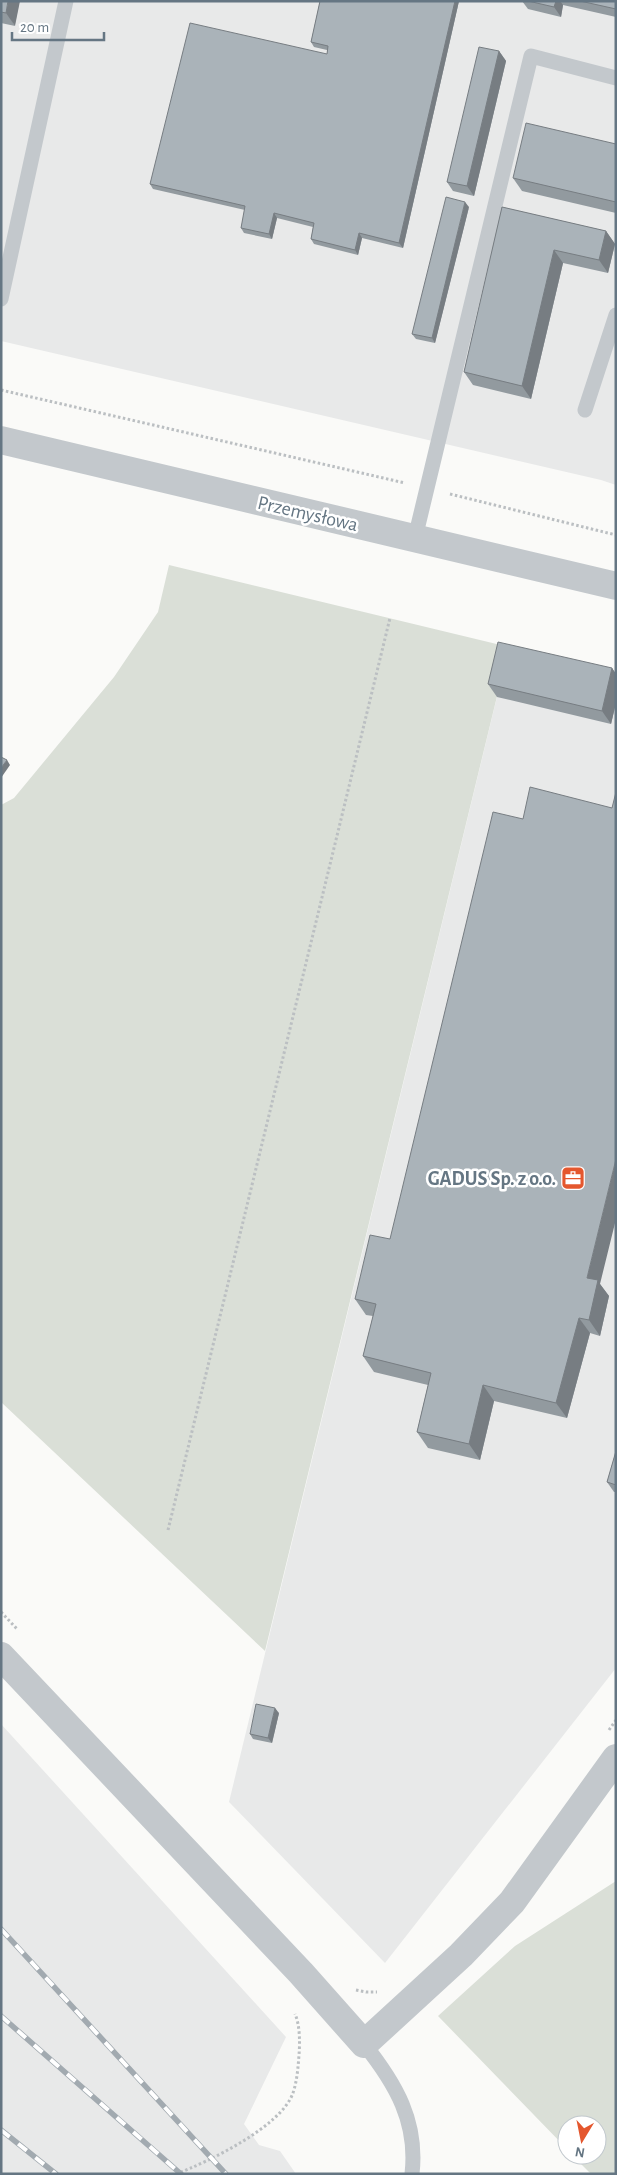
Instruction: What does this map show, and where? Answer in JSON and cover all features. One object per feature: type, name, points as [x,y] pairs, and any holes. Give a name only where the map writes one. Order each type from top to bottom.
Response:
[{"type":"street","name":"Przemysłowa","points":[[1,440],[616,586]]},
{"type":"street","points":[[1,1656],[301,1973],[364,2044],[461,1955],[512,1902],[610,1747]]},
{"type":"lane","points":[[1,299],[66,1]]},
{"type":"lane","points":[[415,538],[531,56],[616,78]]},
{"type":"lane","points":[[585,410],[616,315]]},
{"type":"lane","points":[[364,2044],[388,2076],[407,2114],[413,2142],[412,2174]]},
{"type":"path","points":[[1,390],[426,488],[616,535]]},
{"type":"path","points":[[168,1530],[390,618]]},
{"type":"path","points":[[610,1747],[616,1720]]},
{"type":"path","points":[[352,1989],[366,1992],[379,1991]]},
{"type":"path","points":[[176,2174],[253,2136],[280,2112],[292,2094],[297,2071],[299,2048],[297,2017],[294,2010]]},
{"type":"shaded area","points":[[1,1],[616,1],[616,485],[1,341]]},
{"type":"shaded area","points":[[169,565],[509,647],[265,1651],[1,1402],[1,805],[14,798],[114,677],[158,612]]},
{"type":"shaded area","points":[[616,675],[616,1668],[385,1963],[229,1802],[497,697]]},
{"type":"shaded area","points":[[1,1724],[286,2037],[244,2124],[259,2145],[280,2151],[296,2174],[1,2174]]},
{"type":"shaded area","points":[[616,1881],[616,2174],[591,2174],[582,2165],[607,2165],[607,2115],[557,2115],[557,2139],[438,2016],[515,1946]]},
{"type":"building","points":[[1,1],[8,1],[6,13],[1,12]]},
{"type":"building","points":[[320,1],[455,1],[399,243],[359,233],[355,250],[311,239],[314,223],[274,213],[269,234],[241,228],[245,206],[150,184],[190,23],[327,54],[328,46],[311,42]]},
{"type":"building","points":[[528,1],[556,1],[554,7]]},
{"type":"building","points":[[580,1],[616,1],[616,9]]},
{"type":"building","points":[[479,47],[499,51],[467,186],[447,182]]},
{"type":"building","points":[[526,123],[616,144],[616,202],[513,178]]},
{"type":"building","points":[[446,197],[465,202],[432,338],[412,334]]},
{"type":"building","points":[[502,207],[606,231],[599,260],[554,250],[522,386],[464,372]]},
{"type":"building","points":[[498,642],[612,668],[602,711],[488,684]]},
{"type":"building","points":[[1,757],[7,760],[1,768]]},
{"type":"building","points":[[530,787],[612,808],[616,792],[616,1159],[587,1278],[598,1280],[589,1320],[579,1318],[556,1403],[483,1385],[469,1444],[417,1432],[431,1373],[363,1356],[376,1304],[355,1299],[370,1235],[390,1239],[493,812],[523,819]]},
{"type":"building","points":[[616,1451],[616,1485],[607,1482]]},
{"type":"building","points":[[256,1704],[275,1708],[268,1738],[250,1734]]},
{"type":"railway","points":[[1,1929],[226,2174]]},
{"type":"railway","points":[[1,2016],[181,2174]]},
{"type":"railway","points":[[1,2130],[56,2174]]},
{"type":"place","name":"GADUS Sp. z o.o.","points":[[573,1178]]}]
